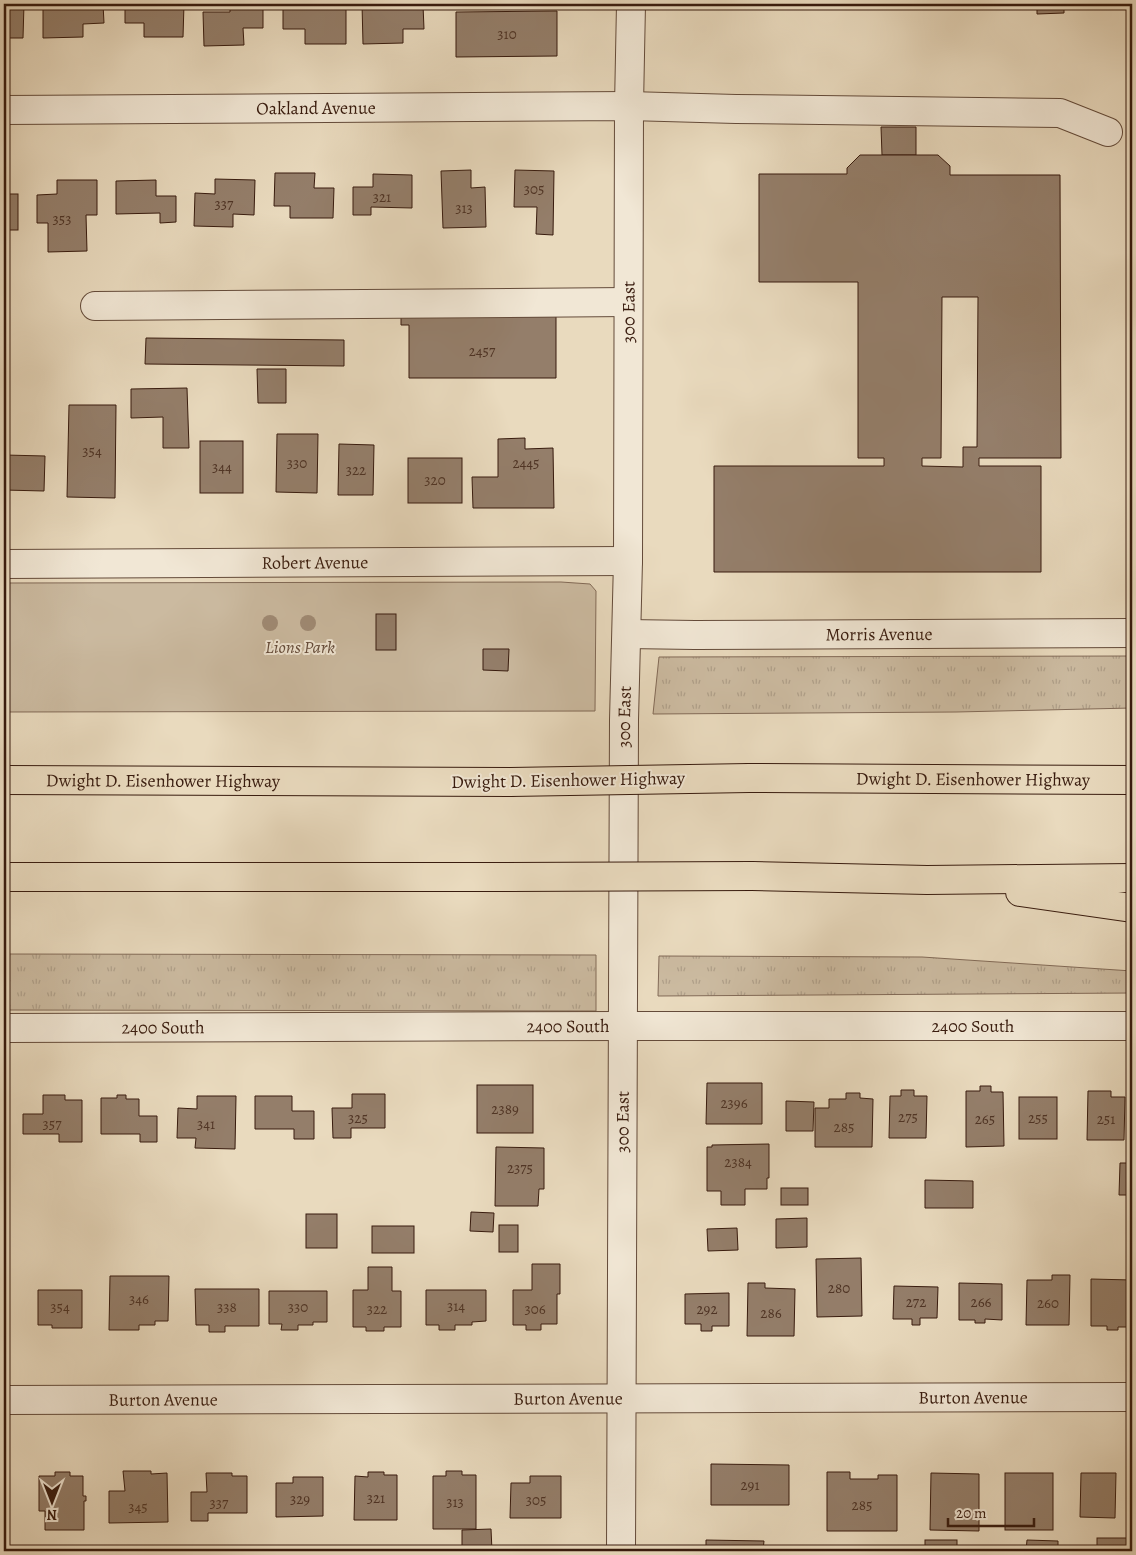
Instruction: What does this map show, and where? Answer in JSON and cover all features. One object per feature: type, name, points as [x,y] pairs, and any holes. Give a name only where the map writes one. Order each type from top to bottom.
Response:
[{"type":"highway","points":[[943,779],[1132,761]]},
{"type":"highway","name":"Dwight D. Eisenhower Highway","points":[[4,780],[510,782],[749,778],[1132,780]]},
{"type":"highway","points":[[4,877],[752,876],[927,880],[1132,878]]},
{"type":"highway","points":[[927,880],[1132,908]]},
{"type":"street","name":"300 East","points":[[621,1551],[624,730],[628,561],[631,4]]},
{"type":"street","name":"Oakland Avenue","points":[[4,110],[629,106],[1060,113],[1108,132]]},
{"type":"street","points":[[95,306],[628,302]]},
{"type":"street","name":"Robert Avenue","points":[[4,564],[628,561]]},
{"type":"street","name":"Morris Avenue","points":[[627,634],[1132,633]]},
{"type":"street","name":"2400 South","points":[[4,1028],[1132,1026]]},
{"type":"street","name":"Burton Avenue","points":[[4,1400],[1132,1397]]},
{"type":"green space","name":"Lions Park","points":[[561,582],[590,584],[596,591],[595,711],[4,712],[4,583]]},
{"type":"green space","points":[[1132,656],[1132,708],[956,712],[653,714],[659,657]]},
{"type":"green space","points":[[4,954],[596,955],[596,1011],[4,1010]]},
{"type":"green space","points":[[659,956],[922,957],[1132,971],[1132,993],[658,996]]},
{"type":"building","points":[[4,4],[24,4],[23,38],[4,38]]},
{"type":"building","points":[[43,4],[103,4],[104,23],[83,24],[83,37],[43,38]]},
{"type":"building","points":[[125,4],[184,4],[183,37],[144,37],[144,23],[125,23]]},
{"type":"building","points":[[230,4],[263,4],[263,28],[243,28],[244,45],[204,46],[203,12],[230,12]]},
{"type":"building","points":[[283,4],[346,4],[346,44],[305,44],[305,29],[283,29]]},
{"type":"building","points":[[362,4],[390,4],[390,6],[423,5],[424,29],[403,29],[403,43],[363,44]]},
{"type":"building","points":[[687,4],[821,4],[821,8],[687,9]]},
{"type":"building","points":[[1006,4],[1064,4],[1064,13],[1037,14],[1037,6],[1006,6]]},
{"type":"building","points":[[1069,4],[1118,4],[1118,7],[1069,6]]},
{"type":"building","points":[[557,11],[557,56],[456,57],[456,12]]},
{"type":"building","points":[[1128,43],[1132,43],[1132,77],[1129,77]]},
{"type":"building","points":[[881,127],[916,127],[916,155],[882,155]]},
{"type":"building","points":[[860,155],[938,155],[950,166],[950,175],[1060,175],[1061,458],[979,458],[979,466],[1041,466],[1041,572],[714,572],[714,466],[884,466],[884,458],[858,458],[858,282],[759,282],[759,174],[847,174],[847,168]],"holes":[[[942,297],[978,297],[977,447],[963,447],[963,467],[922,466],[922,458],[941,458]]]},
{"type":"building","points":[[471,170],[471,188],[485,187],[486,227],[443,228],[441,171]]},
{"type":"building","points":[[515,170],[554,171],[553,235],[536,234],[537,207],[514,207]]},
{"type":"building","points":[[275,173],[315,173],[314,188],[334,188],[333,218],[290,218],[290,206],[274,206]]},
{"type":"building","points":[[373,174],[412,175],[412,208],[371,207],[371,215],[353,215],[353,187],[373,187]]},
{"type":"building","points":[[215,179],[255,180],[254,215],[233,214],[233,227],[194,226],[195,193],[215,194]]},
{"type":"building","points":[[57,180],[97,180],[97,215],[86,215],[87,251],[48,252],[48,223],[37,223],[37,195],[57,194]]},
{"type":"building","points":[[156,180],[156,196],[176,196],[176,222],[160,223],[160,213],[116,214],[116,181]]},
{"type":"building","points":[[4,194],[18,194],[18,230],[4,230]]},
{"type":"building","points":[[556,316],[556,378],[409,378],[409,325],[401,325],[401,317]]},
{"type":"building","points":[[146,338],[344,340],[344,366],[145,364]]},
{"type":"building","points":[[257,369],[286,369],[286,403],[258,403]]},
{"type":"building","points":[[187,388],[189,448],[163,448],[163,417],[131,418],[131,389]]},
{"type":"building","points":[[69,405],[116,405],[115,498],[67,497]]},
{"type":"building","points":[[277,434],[318,434],[317,493],[276,492]]},
{"type":"building","points":[[525,438],[525,449],[553,448],[554,508],[473,508],[472,477],[498,477],[498,439]]},
{"type":"building","points":[[200,441],[243,441],[243,493],[200,493]]},
{"type":"building","points":[[339,444],[374,445],[373,495],[338,495]]},
{"type":"building","points":[[5,455],[45,456],[44,491],[4,490]]},
{"type":"building","points":[[408,458],[462,458],[462,503],[408,503]]},
{"type":"building","points":[[376,614],[396,614],[396,650],[376,650]]},
{"type":"building","points":[[483,649],[509,649],[508,671],[483,670]]},
{"type":"building","points":[[707,1083],[762,1083],[762,1124],[706,1124]]},
{"type":"building","points":[[477,1085],[533,1085],[533,1133],[477,1133]]},
{"type":"building","points":[[980,1086],[991,1086],[991,1092],[1003,1092],[1004,1146],[966,1147],[966,1091],[980,1091]]},
{"type":"building","points":[[901,1090],[914,1090],[914,1096],[927,1096],[926,1138],[889,1138],[890,1096],[901,1096]]},
{"type":"building","points":[[1088,1091],[1111,1091],[1111,1097],[1125,1097],[1124,1140],[1087,1140]]},
{"type":"building","points":[[4,1093],[7,1093],[5,1143],[4,1143]]},
{"type":"building","points":[[846,1093],[860,1093],[860,1098],[873,1099],[872,1147],[815,1147],[815,1108],[829,1108],[829,1099],[846,1099]]},
{"type":"building","points":[[352,1094],[385,1094],[385,1128],[351,1128],[351,1138],[333,1138],[332,1108],[352,1108]]},
{"type":"building","points":[[43,1095],[65,1095],[65,1100],[82,1100],[82,1142],[59,1142],[59,1134],[23,1134],[23,1114],[43,1114]]},
{"type":"building","points":[[117,1095],[126,1095],[126,1099],[139,1099],[139,1116],[157,1116],[157,1142],[140,1142],[140,1134],[101,1134],[101,1098],[117,1098]]},
{"type":"building","points":[[197,1096],[236,1096],[235,1149],[195,1148],[196,1138],[177,1138],[178,1108],[197,1109]]},
{"type":"building","points":[[255,1096],[292,1096],[292,1111],[314,1111],[314,1139],[294,1139],[294,1129],[255,1129]]},
{"type":"building","points":[[1019,1097],[1057,1097],[1057,1139],[1019,1139]]},
{"type":"building","points":[[786,1101],[814,1102],[813,1131],[786,1131]]},
{"type":"building","points":[[769,1144],[769,1178],[767,1178],[767,1189],[745,1189],[745,1205],[721,1205],[721,1191],[707,1191],[707,1147],[712,1147],[712,1145]]},
{"type":"building","points":[[496,1147],[544,1148],[544,1189],[539,1189],[538,1206],[495,1206]]},
{"type":"building","points":[[1120,1163],[1132,1163],[1132,1195],[1119,1195]]},
{"type":"building","points":[[925,1180],[973,1181],[973,1208],[925,1208]]},
{"type":"building","points":[[781,1188],[808,1188],[808,1205],[781,1205]]},
{"type":"building","points":[[471,1212],[494,1213],[493,1232],[470,1231]]},
{"type":"building","points":[[306,1214],[337,1214],[337,1248],[306,1248]]},
{"type":"building","points":[[807,1218],[807,1247],[776,1248],[776,1219]]},
{"type":"building","points":[[499,1225],[518,1225],[518,1252],[499,1252]]},
{"type":"building","points":[[372,1226],[414,1226],[414,1253],[372,1253]]},
{"type":"building","points":[[737,1228],[738,1250],[708,1251],[707,1229]]},
{"type":"building","points":[[861,1258],[862,1316],[817,1317],[816,1259]]},
{"type":"building","points":[[532,1264],[560,1264],[557,1324],[541,1324],[541,1330],[526,1330],[526,1325],[513,1325],[513,1290],[532,1290]]},
{"type":"building","points":[[368,1267],[392,1267],[392,1291],[401,1291],[401,1327],[384,1327],[384,1331],[366,1331],[366,1327],[353,1327],[353,1290],[368,1290]]},
{"type":"building","points":[[1052,1275],[1070,1275],[1069,1325],[1026,1325],[1027,1280],[1052,1280]]},
{"type":"building","points":[[110,1276],[169,1276],[168,1321],[155,1321],[155,1325],[139,1325],[139,1330],[109,1330]]},
{"type":"building","points":[[1091,1279],[1132,1280],[1132,1327],[1118,1327],[1118,1330],[1107,1330],[1107,1326],[1091,1326]]},
{"type":"building","points":[[748,1283],[765,1283],[765,1288],[795,1289],[794,1336],[747,1336]]},
{"type":"building","points":[[959,1283],[1002,1284],[1002,1320],[985,1319],[985,1323],[975,1323],[975,1320],[959,1320]]},
{"type":"building","points":[[894,1286],[938,1287],[937,1318],[920,1318],[920,1325],[912,1325],[912,1319],[893,1319]]},
{"type":"building","points":[[4,1289],[5,1331],[4,1331]]},
{"type":"building","points":[[195,1289],[259,1289],[259,1326],[225,1326],[225,1332],[209,1332],[209,1325],[196,1325]]},
{"type":"building","points":[[38,1290],[82,1290],[82,1328],[52,1328],[52,1325],[38,1325]]},
{"type":"building","points":[[426,1290],[486,1290],[486,1321],[472,1322],[472,1325],[455,1325],[455,1330],[439,1330],[439,1325],[426,1325]]},
{"type":"building","points":[[269,1291],[327,1291],[327,1322],[313,1322],[313,1325],[298,1325],[298,1330],[281,1330],[282,1324],[269,1324]]},
{"type":"building","points":[[729,1293],[729,1326],[712,1326],[712,1331],[701,1331],[701,1324],[685,1324],[685,1294]]},
{"type":"building","points":[[711,1464],[789,1465],[789,1505],[711,1505]]},
{"type":"building","points":[[123,1471],[151,1471],[151,1474],[167,1473],[168,1522],[109,1523],[109,1491],[125,1491]]},
{"type":"building","points":[[446,1471],[462,1471],[462,1475],[476,1475],[476,1529],[433,1529],[433,1476],[446,1476]]},
{"type":"building","points":[[55,1472],[70,1472],[70,1476],[83,1476],[83,1496],[86,1496],[86,1501],[84,1501],[84,1530],[45,1530],[45,1511],[39,1511],[39,1476],[55,1476]]},
{"type":"building","points":[[368,1472],[384,1472],[384,1475],[397,1475],[397,1520],[354,1520],[355,1476],[368,1477]]},
{"type":"building","points":[[827,1472],[850,1472],[850,1479],[878,1479],[878,1475],[897,1475],[897,1531],[827,1531]]},
{"type":"building","points":[[206,1473],[232,1473],[232,1476],[247,1476],[247,1513],[208,1513],[208,1521],[191,1521],[191,1492],[207,1492]]},
{"type":"building","points":[[931,1473],[979,1474],[979,1531],[930,1530]]},
{"type":"building","points":[[1005,1473],[1053,1473],[1053,1530],[1005,1530]]},
{"type":"building","points":[[1081,1473],[1116,1473],[1115,1518],[1080,1517]]},
{"type":"building","points":[[530,1476],[561,1476],[561,1518],[510,1518],[511,1483],[530,1483]]},
{"type":"building","points":[[293,1477],[323,1477],[323,1516],[276,1517],[276,1483],[293,1483]]},
{"type":"building","points":[[491,1529],[492,1551],[462,1551],[462,1530]]},
{"type":"building","points":[[1097,1538],[1132,1538],[1132,1551],[1097,1551]]},
{"type":"building","points":[[706,1540],[764,1541],[763,1551],[706,1551]]},
{"type":"building","points":[[925,1540],[957,1540],[957,1551],[925,1551]]},
{"type":"building","points":[[1027,1540],[1058,1541],[1058,1551],[1026,1551]]}]
